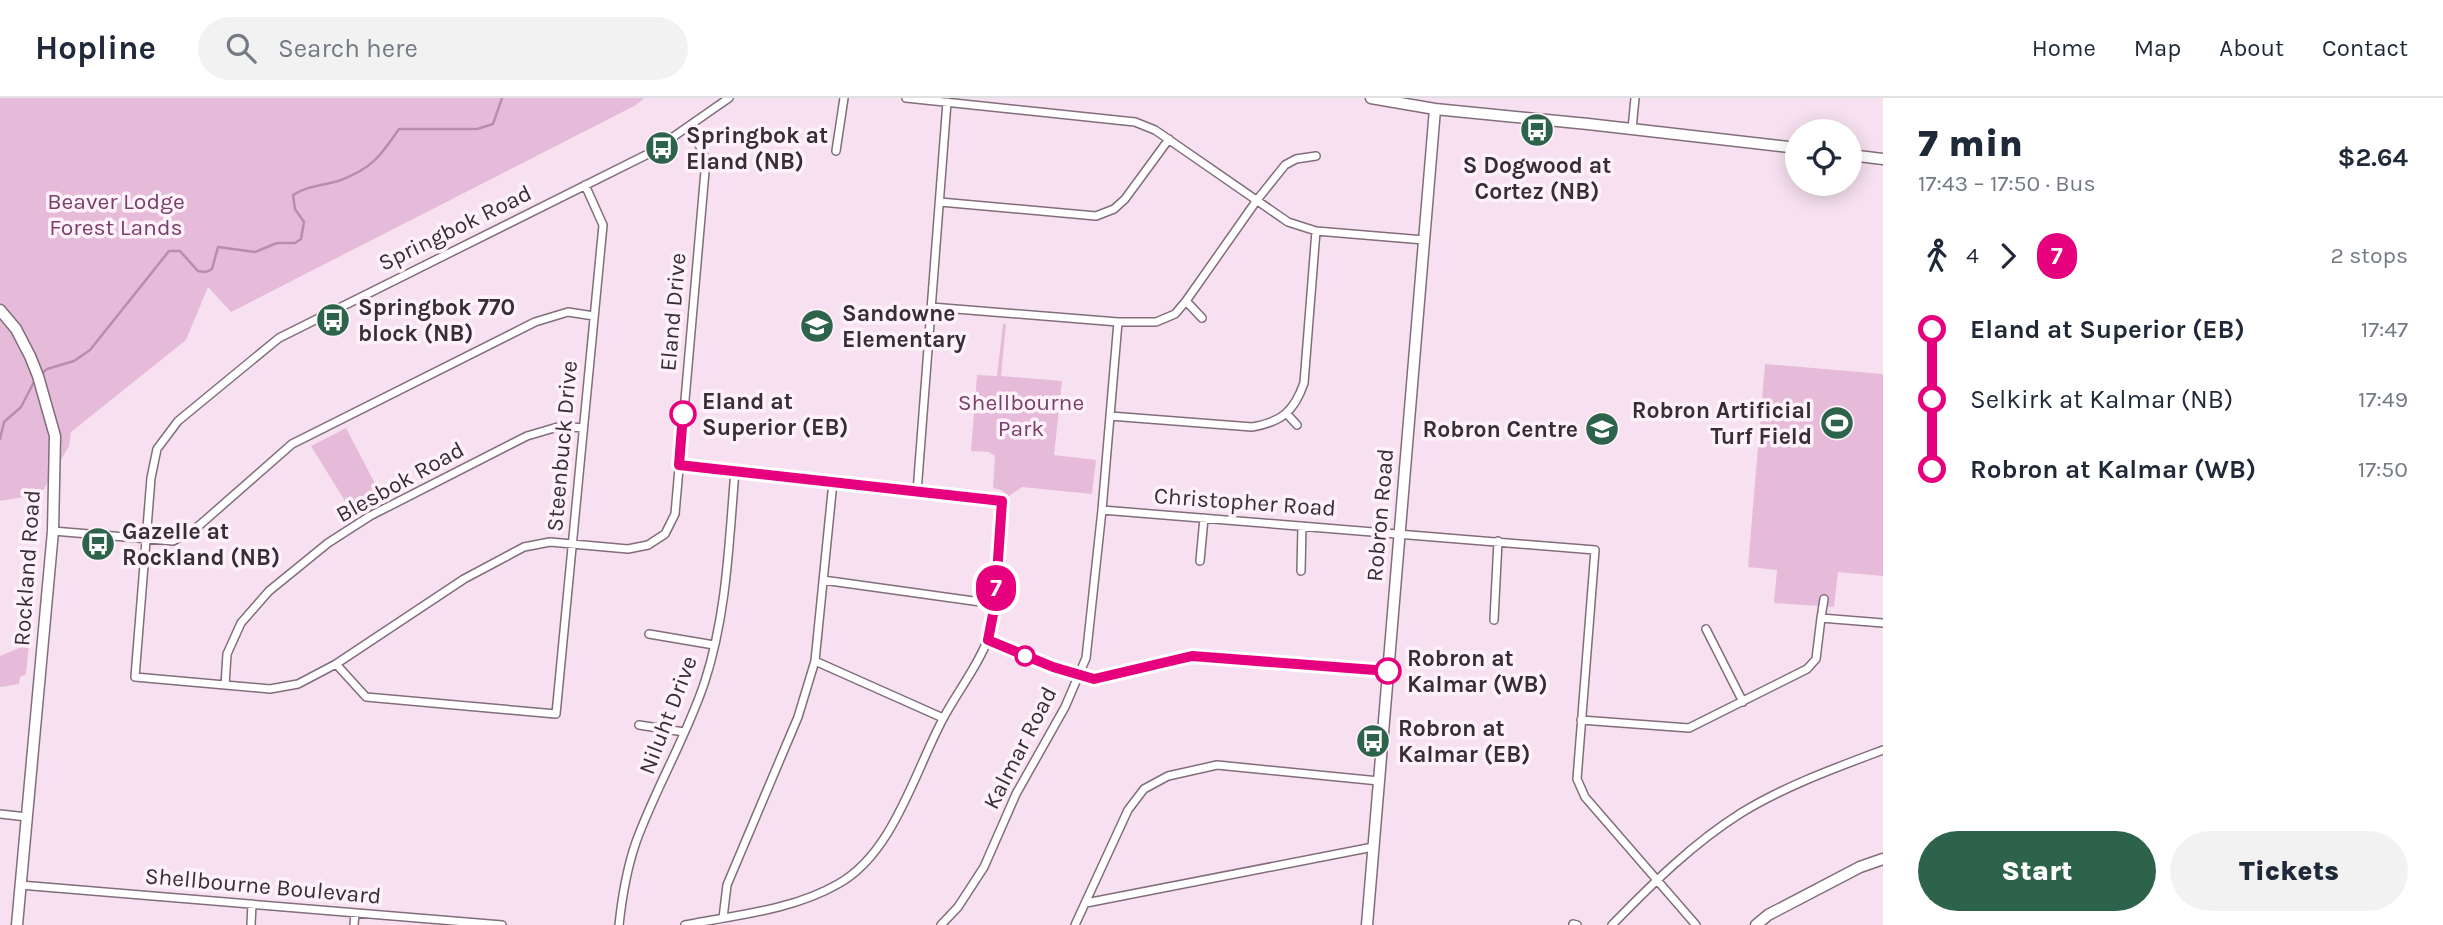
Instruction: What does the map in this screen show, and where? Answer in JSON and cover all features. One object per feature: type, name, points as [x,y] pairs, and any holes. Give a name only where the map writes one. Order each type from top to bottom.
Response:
[{"type":"street","name":"Springbok Road","points":[[572,543],[550,542],[524,547],[464,579],[336,664],[298,684],[270,689],[135,677],[151,478],[157,449],[178,421],[279,338],[650,153],[729,98]]},
{"type":"street","points":[[836,151],[844,98]]},
{"type":"street","points":[[906,98],[1135,122],[1156,130],[1288,222],[1316,231],[1424,240]]},
{"type":"street","points":[[1371,98],[1435,109],[1785,147]]},
{"type":"street","points":[[1632,129],[1635,98]]},
{"type":"street","points":[[917,492],[947,102]]},
{"type":"street","name":"Robron Road","points":[[1367,925],[1435,109]]},
{"type":"street","name":"Eland Drive","points":[[572,543],[628,549],[648,545],[665,534],[675,514],[706,160],[690,125]]},
{"type":"street","points":[[940,202],[1096,216],[1114,209],[1125,199],[1169,139]]},
{"type":"street","points":[[931,307],[1118,322],[1156,322],[1175,314],[1186,301],[1285,165],[1296,159],[1316,156]]},
{"type":"street","points":[[1862,156],[1883,159]]},
{"type":"street","name":"Steenbuck Drive","points":[[336,664],[366,697],[556,714],[603,225],[585,185]]},
{"type":"street","points":[[1110,416],[1252,427],[1269,424],[1287,414],[1298,400],[1304,383],[1316,231]]},
{"type":"street","points":[[1186,301],[1202,318]]},
{"type":"street","name":"Rockland Road","points":[[0,310],[16,329],[30,356],[55,436],[53,531],[17,925]]},
{"type":"street","points":[[53,531],[173,541],[194,530],[292,444],[534,322],[568,312],[594,316]]},
{"type":"street","points":[[988,640],[1053,667],[1079,674],[1086,658],[1118,322]]},
{"type":"street","points":[[1287,414],[1297,425]]},
{"type":"street","name":"Blesbok Road","points":[[225,685],[228,654],[241,623],[269,591],[328,543],[370,516],[527,436],[561,426],[583,428]]},
{"type":"street","points":[[679,465],[1002,501],[995,604],[988,640],[943,718],[901,810],[874,854],[840,884],[800,901],[685,925]]},
{"type":"street","name":"Niluht Drive","points":[[619,925],[622,898],[636,843],[705,681],[725,588],[735,471]]},
{"type":"street","points":[[723,918],[727,885],[798,717],[814,661],[833,482]]},
{"type":"street","name":"Christopher Road","points":[[1102,510],[1595,550],[1581,720]]},
{"type":"street","points":[[1200,561],[1204,518]]},
{"type":"street","points":[[1301,571],[1302,526]]},
{"type":"street","points":[[1494,620],[1498,541]]},
{"type":"street","points":[[823,580],[995,604]]},
{"type":"street","points":[[1696,925],[1585,797],[1577,779],[1581,720],[1689,729],[1807,669],[1816,659],[1824,599]]},
{"type":"street","points":[[1821,618],[1883,623]]},
{"type":"street","points":[[1706,629],[1743,702]]},
{"type":"street","points":[[649,634],[714,645]]},
{"type":"street","name":"Kalmar Road","points":[[941,925],[958,907],[984,867],[1016,794],[1065,708],[1079,674],[1094,679],[1192,656],[1388,671]]},
{"type":"street","points":[[814,661],[943,718]]},
{"type":"street","points":[[639,724],[684,732]]},
{"type":"street","points":[[1612,925],[1692,848],[1742,813],[1804,780],[1883,750]]},
{"type":"street","points":[[1075,925],[1128,810],[1144,789],[1167,776],[1217,765],[1379,781]]},
{"type":"street","points":[[0,814],[27,817]]},
{"type":"street","points":[[1086,903],[1373,847]]},
{"type":"street","points":[[1756,925],[1768,915],[1860,867],[1883,859]]},
{"type":"street","name":"Shellbourne Boulevard","points":[[20,885],[502,925]]},
{"type":"street","points":[[251,925],[252,904]]},
{"type":"street","points":[[354,925],[355,913]]},
{"type":"green space","name":"Beaver Lodge Forest Lands","points":[[0,98],[644,98],[636,105],[231,312],[208,287],[186,340],[71,432],[69,446],[41,494],[0,501]]},
{"type":"green space","name":"Shellbourne Park","points":[[1003,324],[1006,324],[1001,376],[1062,381],[1054,455],[1096,460],[1092,494],[1022,487],[1009,496],[993,488],[995,456],[989,452],[971,451],[977,375],[997,376]]},
{"type":"green space","points":[[1765,364],[1883,374],[1883,576],[1838,572],[1834,607],[1774,603],[1777,570],[1748,567]]},
{"type":"green space","points":[[346,428],[382,497],[353,514],[311,446]]},
{"type":"green space","points":[[29,644],[26,674],[20,677],[19,684],[0,687],[0,656]]},
{"type":"waterway","points":[[41,374],[47,369],[74,361],[90,350],[169,251],[180,251],[198,271],[206,272],[212,269],[218,247],[255,252],[277,243],[295,243],[301,239],[304,222],[295,209],[293,195],[361,171],[381,153],[399,129],[477,129],[493,124],[502,98]]},
{"type":"waterway","points":[[0,439],[4,422],[21,407],[36,378]]},
{"type":"bus line","name":"7","points":[[683,414],[679,465],[1002,501],[995,604],[988,640],[1053,667],[1094,679],[1192,656],[1388,671]]},
{"type":"place","name":"S Dogwood at Cortez (NB)","points":[[1537,130]]},
{"type":"place","name":"Springbok at Eland (NB)","points":[[662,148]]},
{"type":"place","name":"Springbok 770 block (NB)","points":[[333,320]]},
{"type":"place","name":"Sandowne Elementary","points":[[817,326]]},
{"type":"place","name":"Eland at Superior (EB)","points":[[683,414]]},
{"type":"place","name":"Robron Artificial Turf Field","points":[[1837,423]]},
{"type":"place","name":"Robron Centre","points":[[1602,429]]},
{"type":"place","name":"Gazelle at Rockland (NB)","points":[[98,544]]},
{"type":"place","name":"Robron at Kalmar (WB)","points":[[1388,671]]},
{"type":"place","name":"Robron at Kalmar (EB)","points":[[1373,741]]}]
